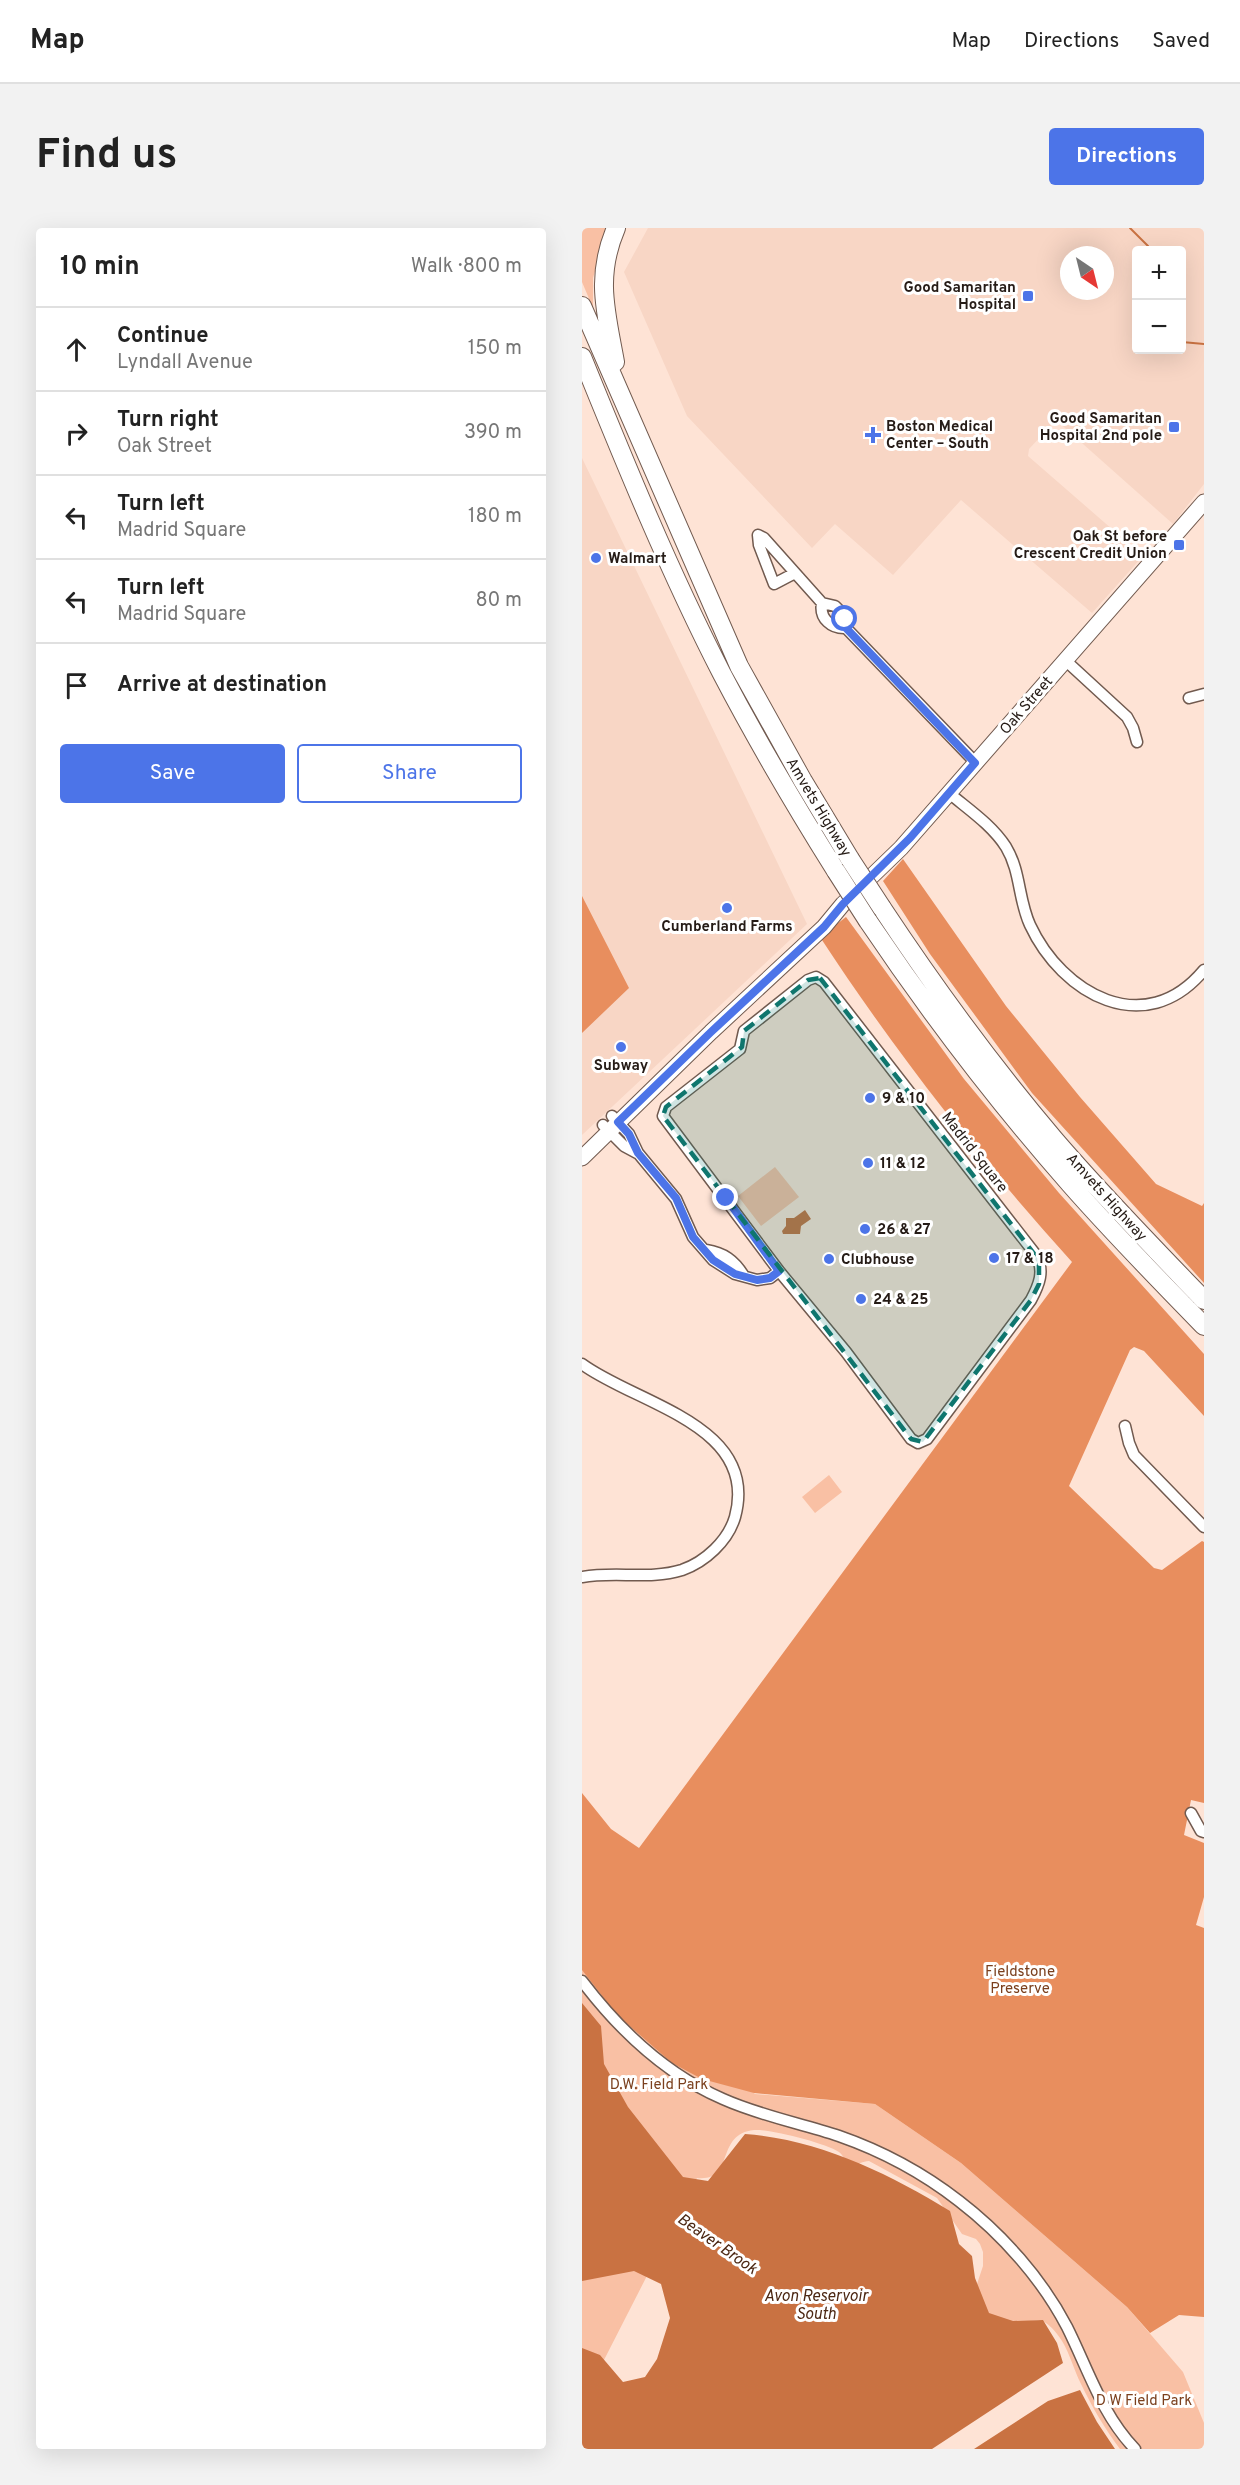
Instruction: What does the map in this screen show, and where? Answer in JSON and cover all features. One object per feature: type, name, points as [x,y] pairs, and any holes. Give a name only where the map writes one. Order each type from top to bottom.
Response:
[{"type":"highway","points":[[615,228],[605,261],[602,290],[619,388]]},
{"type":"highway","name":"Amvets Highway","points":[[582,306],[739,666],[803,781],[868,921],[953,1041],[1017,1122],[1101,1219],[1204,1326]]},
{"type":"highway","name":"Amvets Highway","points":[[582,357],[654,528],[722,674],[788,791],[843,865],[882,908],[939,993],[1031,1110],[1114,1206],[1204,1300]]},
{"type":"highway","points":[[582,380],[610,426]]},
{"type":"main road","name":"Oak Street","points":[[582,1158],[611,1124],[783,954],[843,904],[901,848],[1204,502]]},
{"type":"main road","name":"Oak Street","points":[[582,1145],[611,1124]]},
{"type":"street","points":[[795,573],[822,603],[835,606],[843,614],[846,628],[975,763]]},
{"type":"street","points":[[1065,660],[1127,717],[1137,742]]},
{"type":"street","points":[[1189,698],[1204,694]]},
{"type":"street","points":[[949,793],[987,825],[1004,844],[1015,863],[1029,924],[1050,958],[1076,983],[1097,996],[1123,1005],[1140,1007],[1166,1000],[1183,989],[1204,970]]},
{"type":"street","name":"Madrid Square","points":[[816,977],[824,982],[1036,1255],[1041,1266],[1040,1284],[1031,1300],[927,1439],[918,1443],[910,1439],[846,1352],[779,1271],[666,1121],[663,1112],[740,1049],[742,1035],[748,1027],[808,980],[816,977]]},
{"type":"street","points":[[611,1124],[624,1146],[638,1153],[676,1198],[693,1237],[713,1260],[727,1270],[750,1279],[763,1280],[779,1271]]},
{"type":"street","points":[[582,1364],[603,1379],[677,1414],[703,1432],[726,1454],[738,1490],[734,1519],[728,1533],[716,1548],[692,1566],[660,1573],[606,1573],[582,1577]]},
{"type":"street","points":[[1125,1426],[1134,1455],[1204,1527]]},
{"type":"street","points":[[1191,1813],[1201,1831],[1204,1832]]},
{"type":"street","points":[[582,1982],[623,2030],[666,2067],[696,2086],[763,2115],[840,2137],[877,2151],[926,2178],[973,2212],[1020,2260],[1053,2303],[1073,2339],[1104,2409],[1135,2449]]},
{"type":"highlighted area","points":[[820,978],[1039,1260],[1039,1284],[1031,1300],[923,1442],[911,1439],[663,1116],[666,1107],[742,1047],[744,1031],[808,980]]},
{"type":"shaded area","name":"Boston Medical Center – South","points":[[648,228],[1204,228],[1204,484],[1173,524],[1056,420],[1029,449],[1028,456],[1143,556],[1092,613],[961,500],[893,575],[835,524],[812,548],[687,416],[624,272]]},
{"type":"shaded area","points":[[582,458],[807,924],[582,1135]]},
{"type":"green space","points":[[582,228],[608,228],[593,278],[593,308],[582,282]]},
{"type":"green space","points":[[903,859],[1006,1006],[1080,1097],[1156,1184],[1202,1206],[1204,1203],[1204,1283],[1032,1093],[930,954],[883,881]]},
{"type":"green space","points":[[582,896],[629,988],[582,1033]]},
{"type":"green space","name":"Fieldstone Preserve","points":[[846,917],[964,1079],[1059,1193],[1204,1354],[1204,1416],[1144,1351],[1134,1347],[1130,1350],[1069,1486],[1154,1568],[1162,1570],[1202,1541],[1204,1542],[1204,1803],[1191,1800],[1184,1835],[1204,1843],[1204,1897],[1196,1925],[1204,1928],[1204,2317],[1179,2315],[1150,2333],[1127,2307],[961,2163],[875,2104],[754,2093],[702,2079],[672,2063],[617,2015],[582,1970],[582,1793],[611,1829],[639,1848],[1072,1262],[971,1144],[878,1022],[820,937]]},
{"type":"green space","points":[[775,1167],[799,1197],[761,1226],[738,1196]]},
{"type":"green space","points":[[829,1475],[842,1492],[815,1513],[802,1497]]},
{"type":"green space","points":[[582,1947],[755,2094],[875,2104],[961,2163],[1127,2307],[1183,2372],[1204,2423],[1204,2449],[1120,2449],[1094,2409],[1065,2346],[1052,2328],[1038,2320],[990,2326],[974,2293],[983,2266],[983,2252],[980,2244],[976,2239],[962,2234],[937,2198],[869,2161],[851,2165],[832,2148],[797,2137],[762,2130],[742,2133],[729,2148],[717,2173],[709,2177],[697,2178],[582,2403]]},
{"type":"water","points":[[805,1210],[811,1219],[801,1226],[800,1234],[783,1234],[786,1218],[794,1218]]},
{"type":"water","name":"Avon Reservoir South","points":[[582,2003],[601,2026],[604,2064],[628,2107],[683,2177],[708,2181],[745,2134],[799,2143],[852,2160],[877,2171],[950,2211],[959,2244],[972,2256],[975,2278],[989,2313],[1013,2321],[1043,2320],[1057,2343],[1063,2363],[932,2449],[582,2449],[582,2348],[600,2355],[623,2382],[645,2377],[657,2359],[670,2318],[661,2284],[634,2271],[582,2281]]},
{"type":"water","points":[[1080,2390],[1115,2449],[974,2449],[1048,2401]]},
{"type":"waterway","points":[[1130,228],[1148,246]]},
{"type":"waterway","points":[[1186,342],[1204,344]]},
{"type":"place","name":"Good Samaritan Hospital","points":[[1028,296]]},
{"type":"place","name":"Good Samaritan Hospital 2nd pole","points":[[1174,427]]},
{"type":"place","name":"Boston Medical Center – South","points":[[873,435]]},
{"type":"place","name":"Oak St before Crescent Credit Union","points":[[1179,545]]},
{"type":"place","name":"Walmart","points":[[596,558]]},
{"type":"place","name":"Cumberland Farms","points":[[727,908]]},
{"type":"place","name":"Subway","points":[[621,1047]]},
{"type":"place","name":"9 & 10","points":[[870,1098]]},
{"type":"place","name":"11 & 12","points":[[868,1163]]},
{"type":"place","name":"26 & 27","points":[[865,1229]]},
{"type":"place","name":"17 & 18","points":[[994,1258]]},
{"type":"place","name":"Clubhouse","points":[[829,1259]]},
{"type":"place","name":"24 & 25","points":[[861,1299]]},
{"type":"route","points":[[726,1198],[779,1271],[770,1278],[750,1279],[727,1270],[713,1260],[693,1237],[676,1198],[638,1153],[629,1134],[618,1122],[824,927],[843,904],[910,838],[975,763],[846,628],[845,619]]},
{"type":"park label","name":"D.W. Field Park","points":[[659,2084]]},
{"type":"park label","name":"D W Field Park","points":[[1144,2400]]},
{"type":"water label","name":"Beaver Brook","points":[[718,2243]]}]
